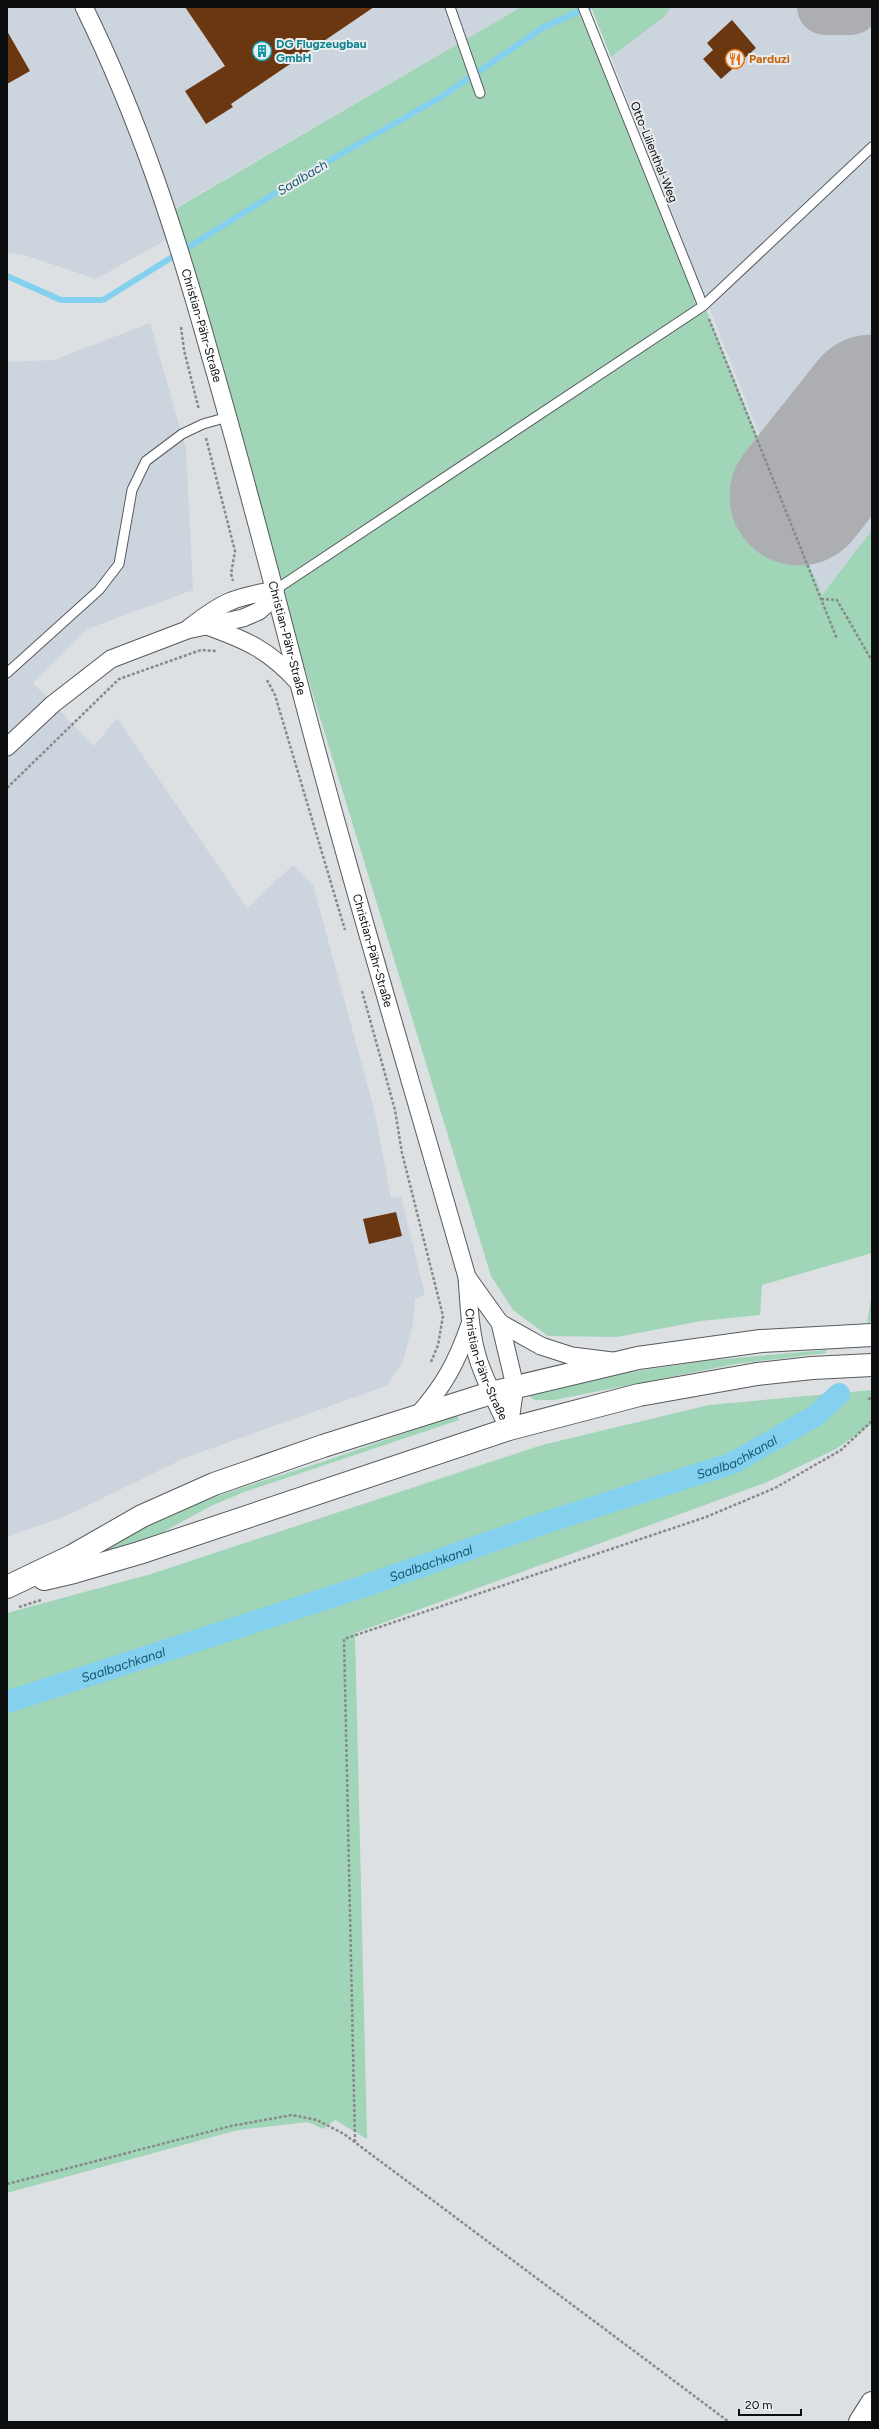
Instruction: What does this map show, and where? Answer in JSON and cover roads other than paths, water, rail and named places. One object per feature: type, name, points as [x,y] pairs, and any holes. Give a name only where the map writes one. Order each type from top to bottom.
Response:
[{"type":"main road","points":[[9,1586],[72,1556],[142,1516],[214,1484],[490,1393],[618,1362],[761,1341],[872,1335]]},
{"type":"main road","points":[[9,1586],[74,1572],[139,1553],[509,1429],[639,1395],[698,1384],[812,1368],[872,1365]]},
{"type":"main road","points":[[860,2422],[872,2403]]},
{"type":"street","name":"Christian-Pähr-Straße","points":[[84,7],[121,84],[144,140],[186,270],[275,590],[298,682],[467,1277],[470,1323],[478,1361],[490,1393],[509,1429]]},
{"type":"street","points":[[187,630],[218,606],[238,597],[275,590]]},
{"type":"street","points":[[7,747],[53,704],[111,659],[187,630],[243,618],[259,611],[269,602],[275,590]]},
{"type":"street","points":[[207,626],[244,641],[279,661],[298,682]]},
{"type":"street","name":"Christian-Pähr-Straße","points":[[467,1277],[500,1323],[515,1386],[509,1429]]},
{"type":"street","points":[[417,1416],[437,1394],[450,1373],[470,1323]]},
{"type":"street","points":[[500,1323],[541,1346],[572,1356],[618,1362]]},
{"type":"lane","points":[[450,7],[480,93]]},
{"type":"lane","name":"Otto-Lilienthal-Weg","points":[[582,7],[703,306]]},
{"type":"lane","points":[[275,590],[703,306],[872,147]]},
{"type":"lane","points":[[7,673],[99,590],[119,564],[132,490],[146,461],[182,434],[203,424],[228,418]]},
{"type":"waterway","name":"Saalbach","points":[[7,276],[61,300],[103,300],[313,170],[441,97],[544,27],[589,7]]},
{"type":"waterway","name":"Saalbachkanal","points":[[7,1702],[362,1587],[544,1523],[733,1463],[815,1416],[839,1394]]},
{"type":"place","name":"DG Flugzeugbau GmbH","points":[[262,51]]},
{"type":"place","name":"Parduzi","points":[[735,59]]}]
